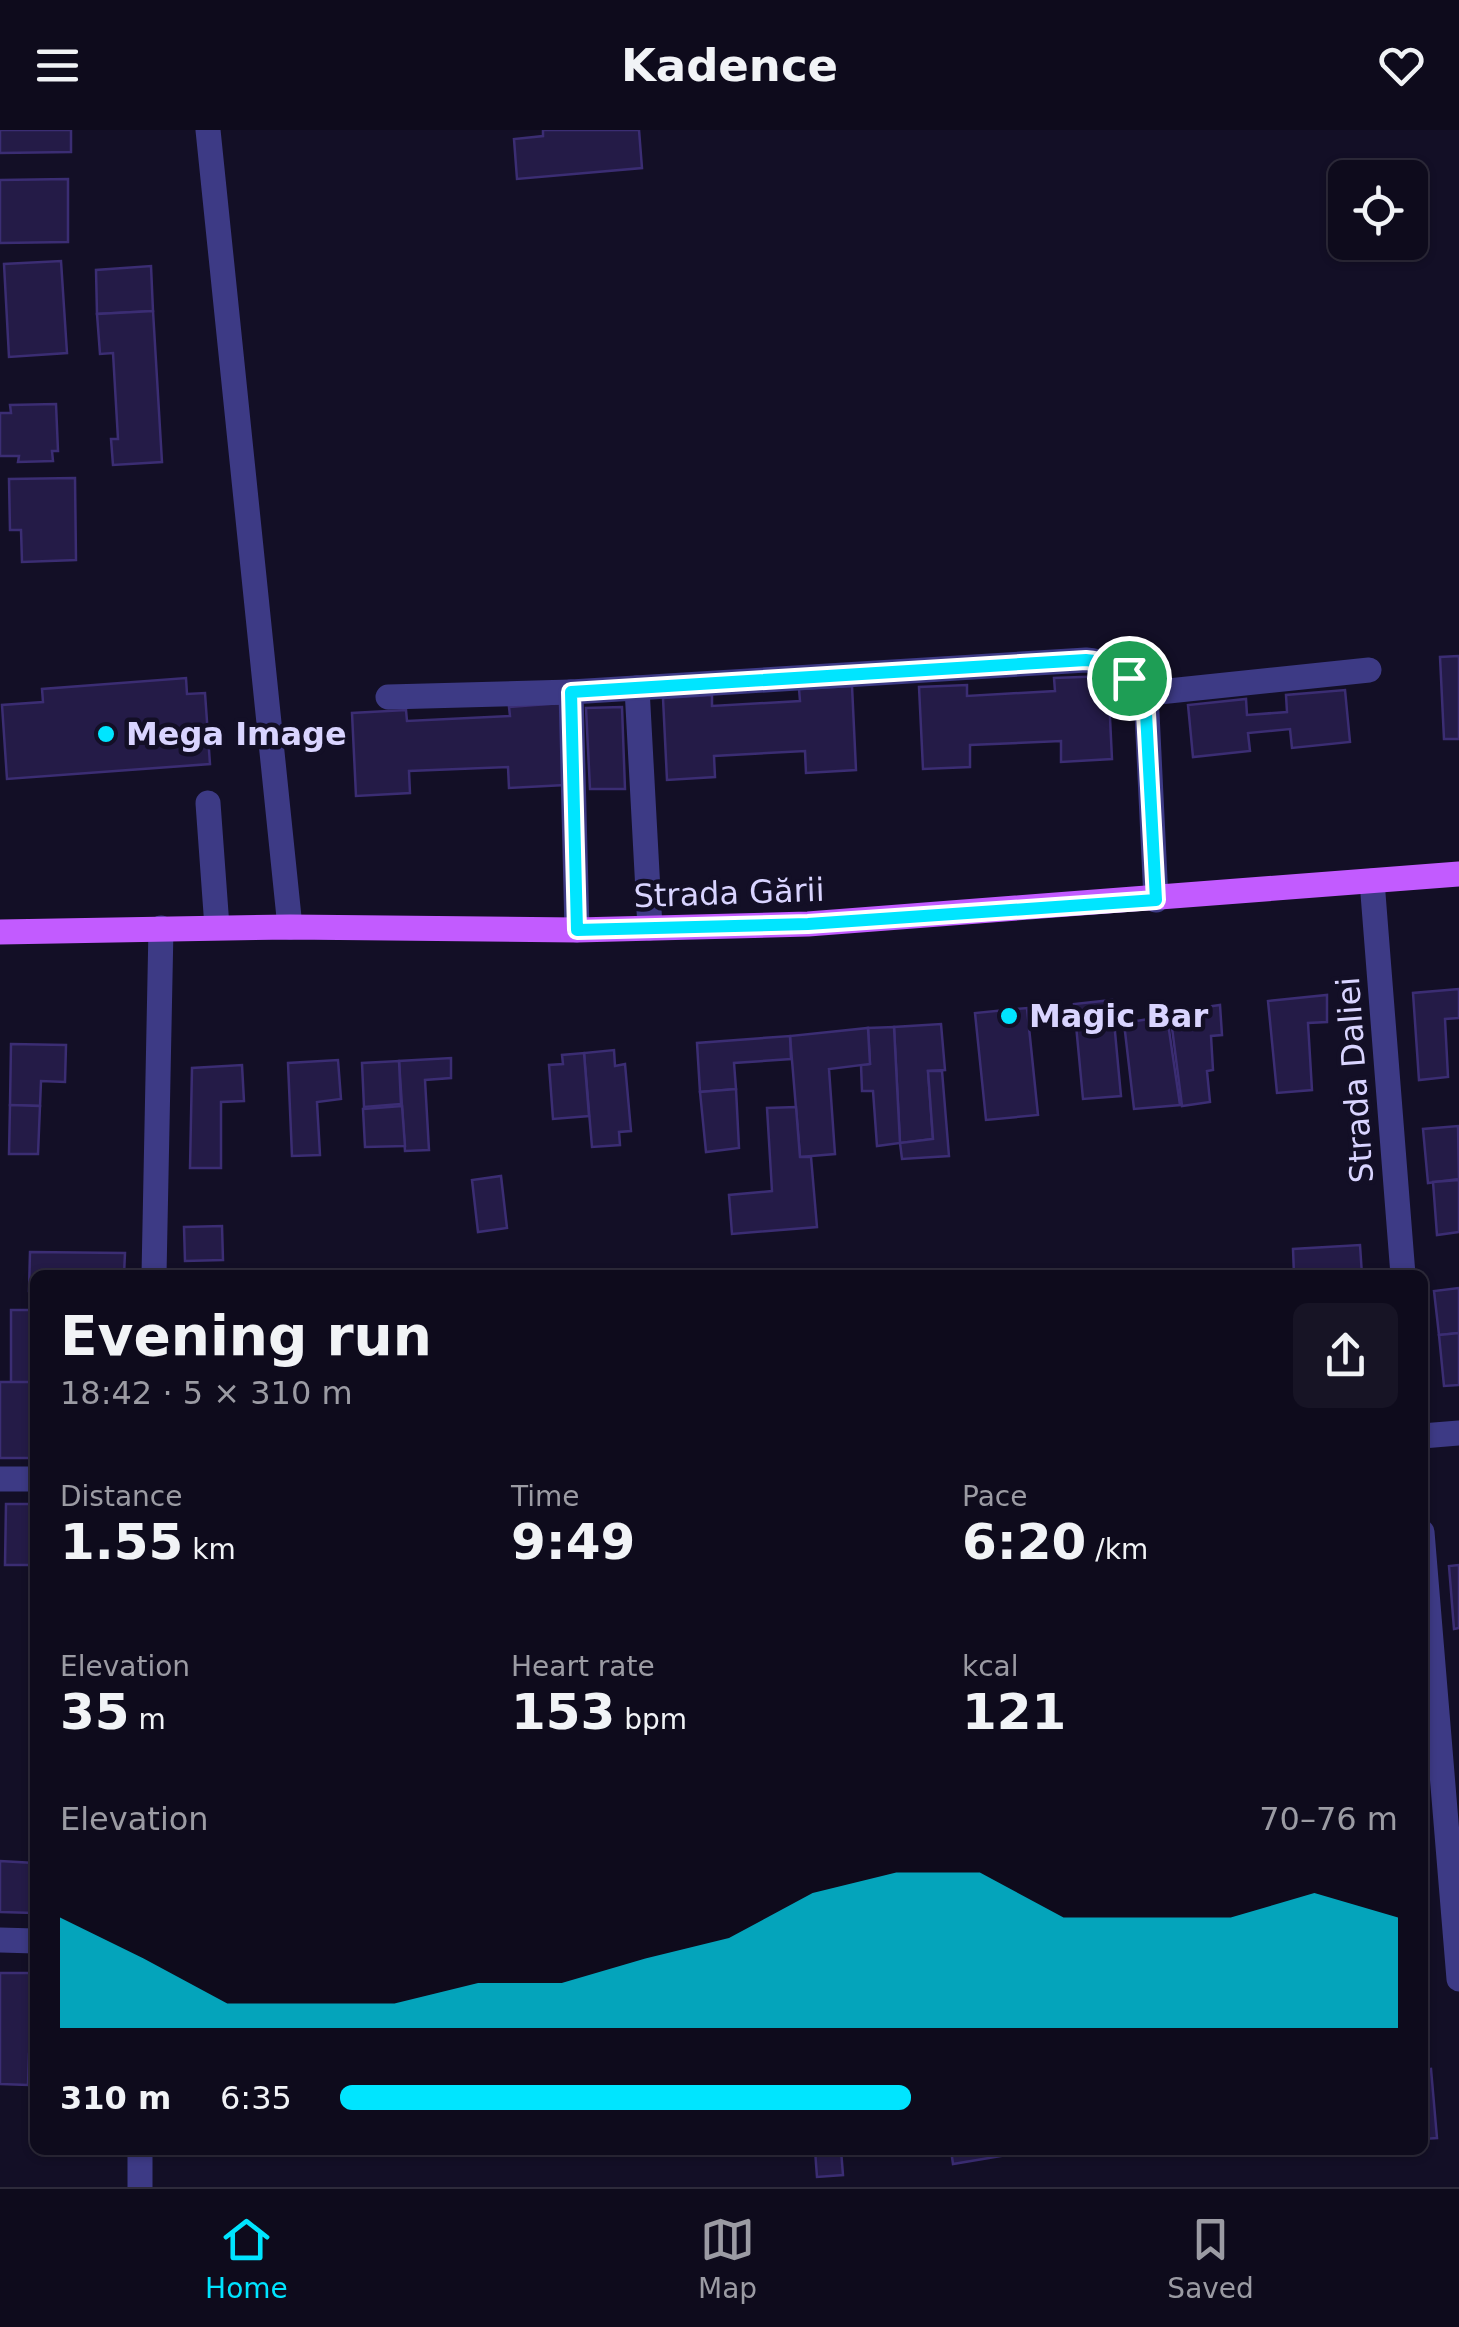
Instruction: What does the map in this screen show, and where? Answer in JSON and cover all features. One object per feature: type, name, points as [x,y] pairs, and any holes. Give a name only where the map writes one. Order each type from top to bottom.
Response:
[{"type":"main road","name":"Strada Gării","points":[[0,932],[218,927],[577,930],[808,924],[1459,874]]},
{"type":"street","points":[[208,130],[290,927]]},
{"type":"street","points":[[388,697],[571,692],[1086,660],[1117,666],[1140,694],[1146,713],[1156,900]]},
{"type":"street","points":[[1140,694],[1370,670]]},
{"type":"street","points":[[638,688],[650,928]]},
{"type":"street","points":[[571,692],[577,930]]},
{"type":"street","points":[[208,804],[218,927]]},
{"type":"street","name":"Strada Daliei","points":[[1372,881],[1403,1270]]},
{"type":"street","points":[[154,1270],[161,928]]},
{"type":"street","points":[[1428,1436],[1459,1433]]},
{"type":"street","points":[[0,1479],[30,1479]]},
{"type":"street","points":[[1428,1609],[1459,1979]]},
{"type":"street","points":[[0,1940],[30,1940]]},
{"type":"street","points":[[140,2155],[140,2187]]},
{"type":"building","points":[[0,130],[71,130],[71,152],[0,153]]},
{"type":"building","points":[[543,130],[639,130],[642,168],[517,179],[514,139],[543,136]]},
{"type":"building","points":[[68,179],[68,242],[0,243],[0,180]]},
{"type":"building","points":[[61,261],[67,353],[9,357],[4,264]]},
{"type":"building","points":[[151,266],[153,311],[97,314],[96,270]]},
{"type":"building","points":[[153,311],[162,462],[113,465],[111,439],[118,439],[113,353],[100,354],[97,314]]},
{"type":"building","points":[[56,404],[58,451],[52,451],[53,461],[18,462],[19,456],[0,456],[0,413],[11,413],[10,405]]},
{"type":"building","points":[[75,478],[76,560],[22,562],[21,530],[10,530],[9,479]]},
{"type":"building","points":[[1459,656],[1459,739],[1444,739],[1440,657]]},
{"type":"building","points":[[1108,676],[1112,759],[1061,762],[1061,741],[970,745],[970,767],[923,769],[919,687],[967,685],[967,696],[1055,691],[1054,678]]},
{"type":"building","name":"Mega Image","points":[[186,678],[187,694],[205,693],[210,764],[7,779],[2,705],[43,702],[42,689]]},
{"type":"building","points":[[852,686],[856,770],[806,773],[805,751],[714,756],[715,777],[667,780],[663,698],[712,695],[712,706],[800,701],[799,689]]},
{"type":"building","points":[[1345,690],[1350,742],[1292,748],[1290,729],[1248,733],[1250,751],[1193,757],[1188,705],[1246,699],[1247,715],[1287,712],[1286,695]]},
{"type":"building","points":[[561,703],[565,785],[509,788],[508,767],[409,771],[410,793],[356,796],[352,713],[406,710],[407,721],[510,716],[509,707]]},
{"type":"building","points":[[622,707],[625,789],[590,789],[586,708]]},
{"type":"building","points":[[1459,989],[1459,1018],[1445,1019],[1448,1077],[1419,1080],[1413,993]]},
{"type":"building","points":[[1327,995],[1327,1022],[1308,1023],[1312,1090],[1277,1093],[1268,1001]]},
{"type":"building","points":[[1112,1000],[1121,1096],[1083,1099],[1074,1004]]},
{"type":"building","points":[[1220,1005],[1222,1035],[1211,1036],[1213,1070],[1207,1071],[1210,1102],[1182,1106],[1170,1012]]},
{"type":"building","points":[[1027,1008],[1038,1115],[986,1120],[975,1013]]},
{"type":"building","points":[[1167,1016],[1180,1105],[1134,1109],[1124,1023]]},
{"type":"building","points":[[941,1024],[945,1070],[928,1071],[933,1139],[900,1143],[894,1027]]},
{"type":"building","points":[[894,1027],[900,1143],[877,1146],[873,1091],[862,1091],[861,1065],[870,1064],[868,1028]]},
{"type":"building","points":[[868,1028],[870,1064],[829,1069],[835,1154],[800,1157],[790,1036]]},
{"type":"building","points":[[790,1036],[791,1059],[734,1063],[736,1089],[700,1092],[697,1043]]},
{"type":"building","points":[[11,1044],[66,1045],[65,1082],[41,1081],[40,1106],[10,1105]]},
{"type":"building","points":[[614,1050],[615,1066],[625,1064],[631,1131],[619,1132],[620,1145],[592,1147],[584,1053]]},
{"type":"building","points":[[584,1053],[589,1116],[553,1119],[549,1065],[563,1064],[562,1055]]},
{"type":"building","points":[[451,1058],[451,1078],[425,1080],[429,1150],[405,1151],[399,1061]]},
{"type":"building","points":[[338,1060],[341,1099],[317,1102],[320,1155],[292,1156],[288,1063]]},
{"type":"building","points":[[399,1061],[401,1104],[364,1107],[362,1063]]},
{"type":"building","points":[[242,1065],[244,1101],[221,1102],[221,1168],[190,1168],[192,1068]]},
{"type":"building","points":[[928,1071],[942,1071],[949,1156],[902,1159],[900,1143],[933,1139]]},
{"type":"building","points":[[736,1089],[739,1148],[706,1152],[700,1092]]},
{"type":"building","points":[[10,1105],[40,1106],[38,1154],[9,1154]]},
{"type":"building","points":[[402,1106],[405,1146],[365,1147],[363,1109]]},
{"type":"building","points":[[796,1107],[800,1157],[811,1157],[817,1227],[732,1234],[729,1195],[772,1191],[767,1108]]},
{"type":"building","points":[[1458,1126],[1459,1179],[1428,1183],[1423,1129]]},
{"type":"building","points":[[501,1176],[507,1228],[478,1232],[472,1180]]},
{"type":"building","points":[[1459,1180],[1459,1232],[1437,1235],[1433,1182]]},
{"type":"building","points":[[222,1226],[223,1260],[185,1261],[184,1227]]},
{"type":"building","points":[[1360,1245],[1362,1270],[1294,1270],[1293,1249]]},
{"type":"building","points":[[30,1252],[125,1253],[124,1270],[30,1270],[29,1291]]},
{"type":"building","points":[[1459,1288],[1459,1333],[1439,1335],[1434,1291]]},
{"type":"building","points":[[11,1310],[30,1310],[30,1382],[11,1383]]},
{"type":"building","points":[[1459,1333],[1459,1385],[1444,1386],[1439,1335]]},
{"type":"building","points":[[0,1382],[30,1382],[30,1458],[0,1458]]},
{"type":"building","points":[[6,1504],[30,1504],[30,1565],[5,1565]]},
{"type":"building","points":[[1459,1565],[1459,1628],[1454,1629],[1449,1566]]},
{"type":"building","points":[[0,1861],[30,1863],[30,1913],[0,1912]]},
{"type":"building","points":[[0,1973],[30,1973],[28,2085],[0,2084]]},
{"type":"building","points":[[1431,2069],[1437,2138],[1428,2139]]},
{"type":"building","points":[[815,2155],[841,2155],[843,2175],[817,2177]]},
{"type":"building","points":[[952,2155],[1007,2155],[953,2164]]},
{"type":"place","name":"Mega Image","points":[[106,734]]},
{"type":"place","name":"Magic Bar","points":[[1009,1016]]},
{"type":"route","points":[[1086,660],[1117,666],[1129,678],[1146,713],[1156,900],[808,924],[577,930],[571,692],[1086,660]]}]
